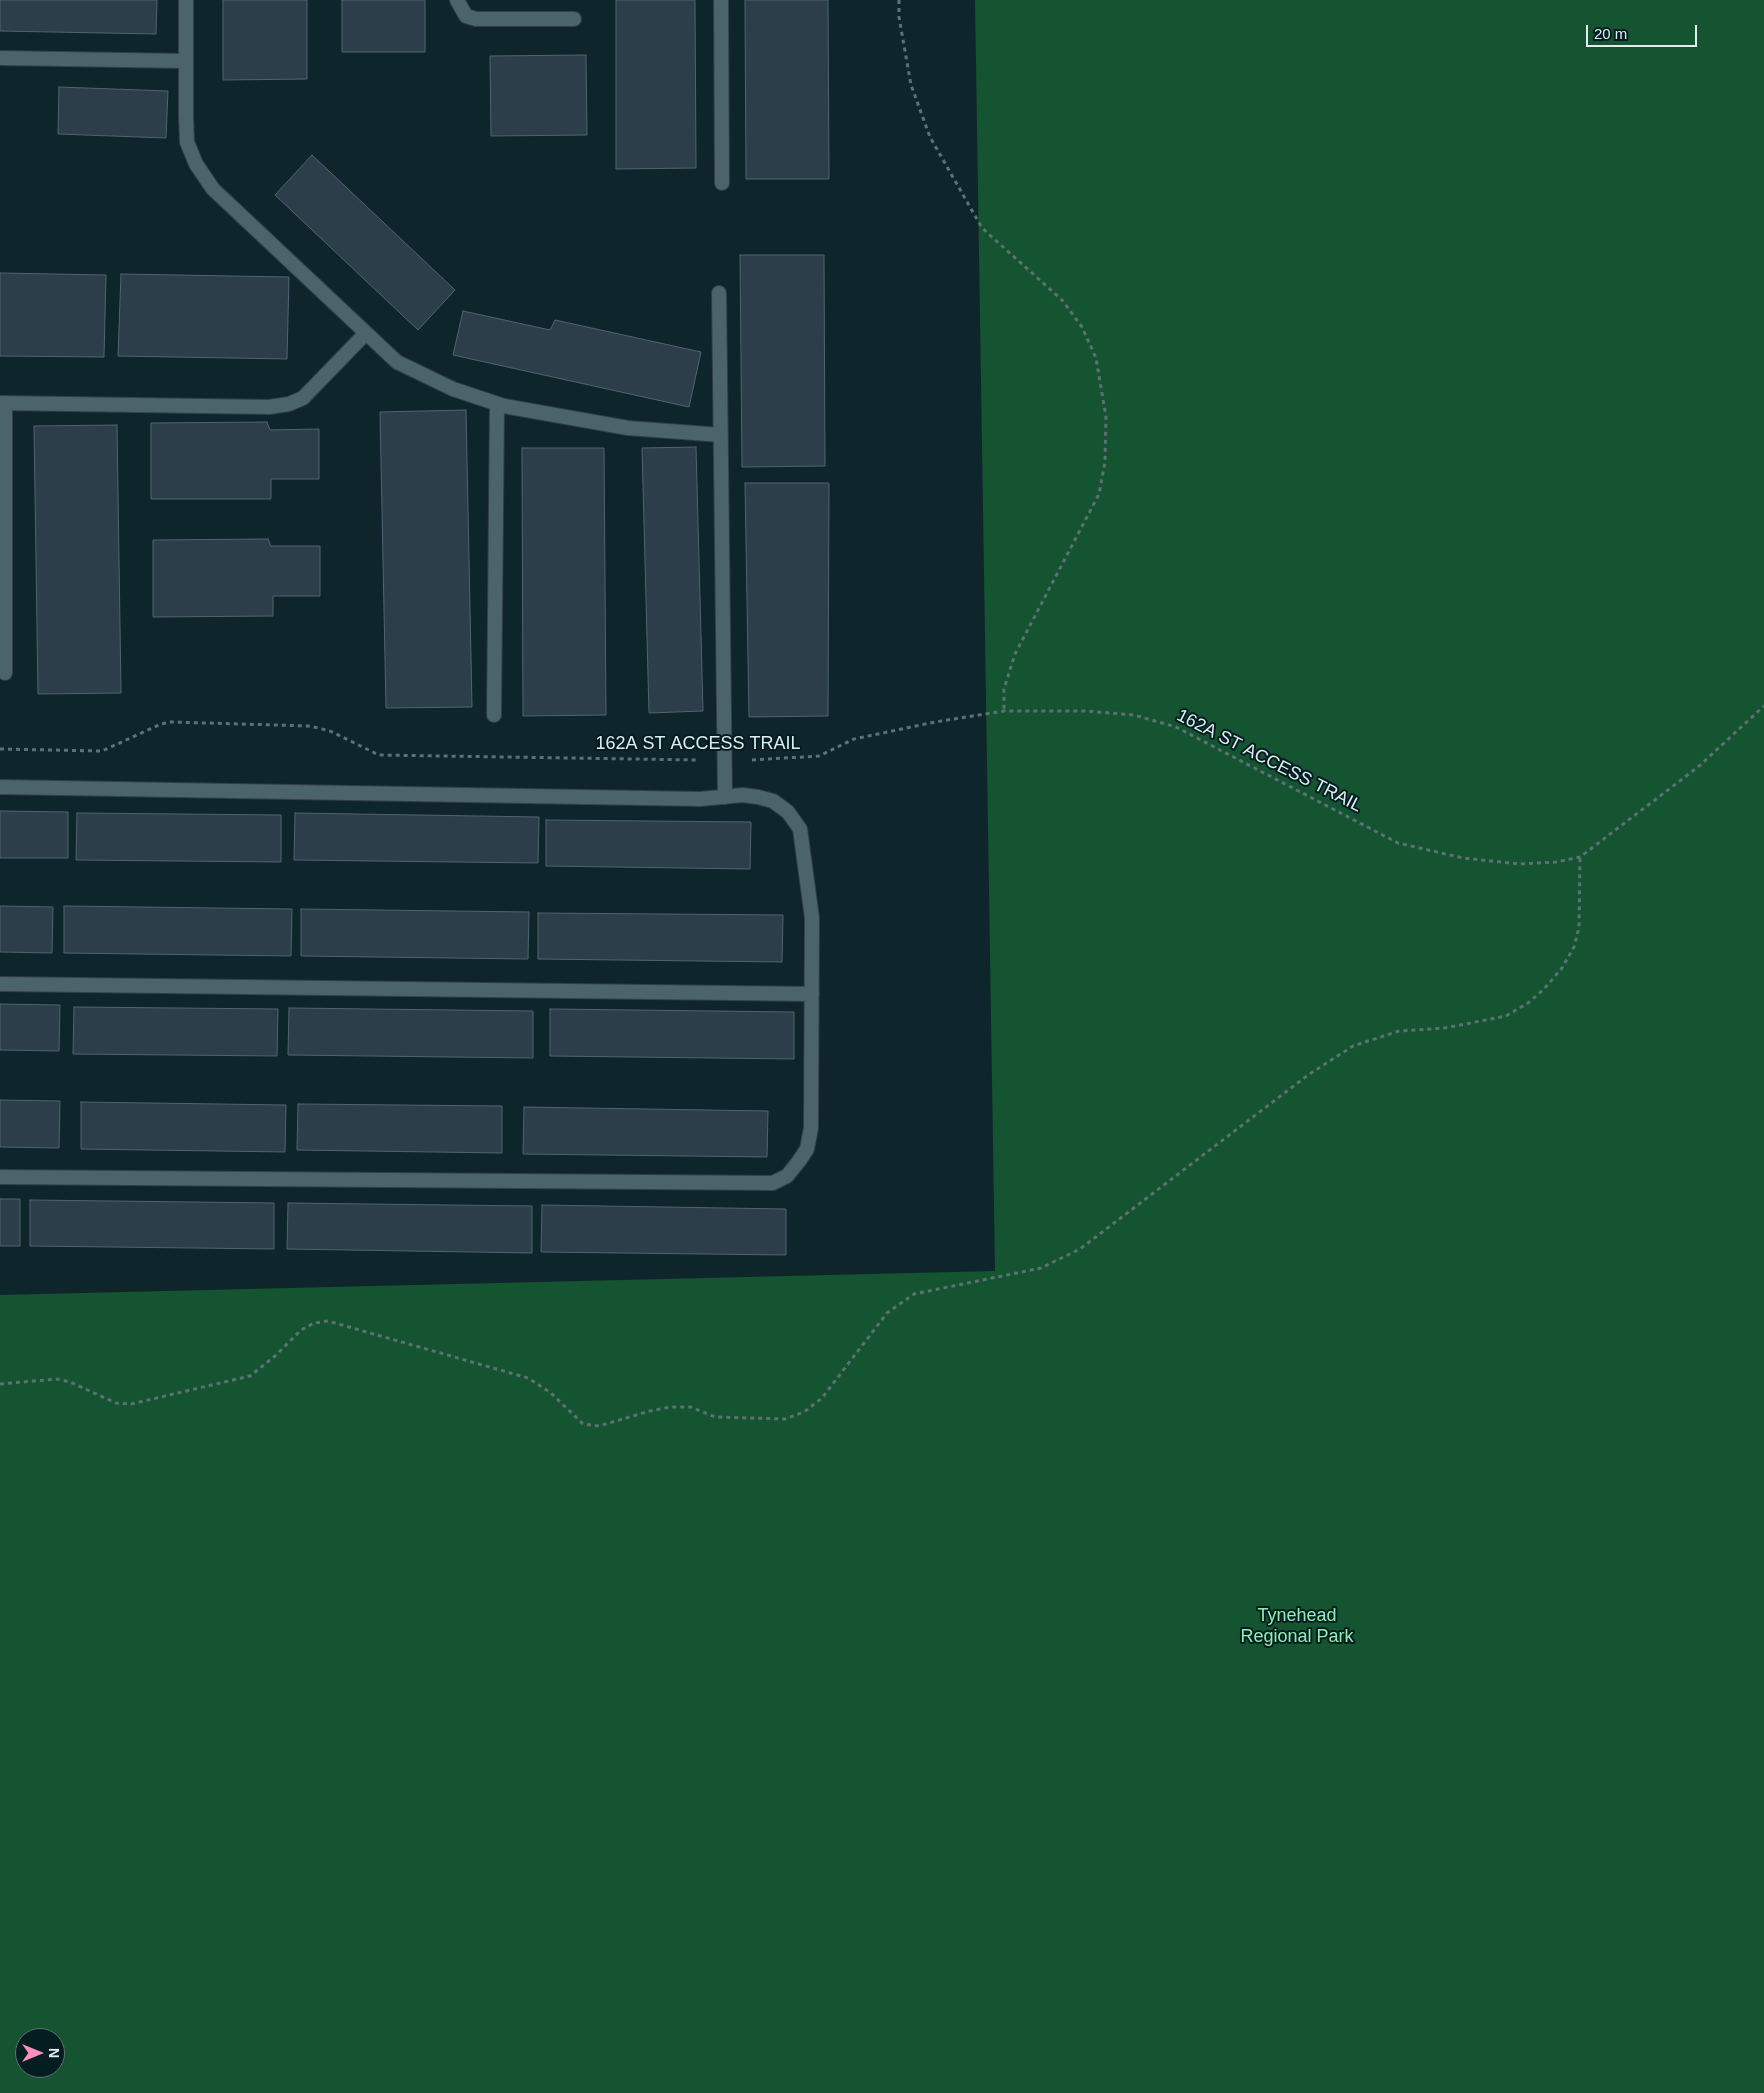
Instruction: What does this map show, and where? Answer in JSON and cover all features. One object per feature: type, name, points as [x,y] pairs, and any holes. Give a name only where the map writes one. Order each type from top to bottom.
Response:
[{"type":"lane","points":[[186,0],[187,142],[196,164],[209,183],[397,362],[453,389],[497,404],[628,428],[721,435]]},
{"type":"lane","points":[[457,0],[466,16],[476,19],[574,19]]},
{"type":"lane","points":[[721,0],[722,183]]},
{"type":"lane","points":[[0,58],[185,61]]},
{"type":"lane","points":[[719,293],[725,797]]},
{"type":"lane","points":[[5,673],[2,403],[269,407],[289,404],[303,398],[366,333]]},
{"type":"lane","points":[[494,715],[497,404]]},
{"type":"lane","points":[[0,787],[690,799],[758,796],[773,801],[788,812],[800,829],[812,918],[810,1128],[807,1149],[787,1176],[773,1183],[0,1177]]},
{"type":"lane","points":[[0,984],[812,994]]},
{"type":"path","points":[[899,0],[899,18],[911,86],[930,137],[982,228],[1062,300],[1082,327],[1096,358],[1106,417],[1105,462],[1099,494],[1015,654],[1004,690],[1004,712]]},
{"type":"path","name":"162A ST ACCESS TRAIL","points":[[0,749],[102,750],[161,724],[171,722],[315,726],[379,755],[726,760],[807,758],[819,756],[854,739],[935,722],[1004,712],[1086,712],[1134,715],[1176,726],[1398,843],[1464,858],[1520,864],[1556,862],[1580,857],[1698,767],[1764,706]]},
{"type":"path","points":[[0,1384],[57,1379],[70,1382],[116,1403],[132,1404],[250,1376],[275,1356],[301,1330],[314,1323],[328,1321],[528,1378],[552,1393],[583,1424],[599,1426],[650,1411],[670,1408],[691,1408],[715,1417],[785,1419],[804,1412],[822,1398],[887,1313],[914,1294],[1041,1268],[1080,1249],[1308,1075],[1354,1046],[1399,1031],[1445,1028],[1506,1016],[1528,1004],[1562,968],[1574,947],[1579,928],[1580,857]]},
{"type":"green space","name":"Tynehead Regional Park","points":[[975,0],[1764,0],[1764,2093],[0,2093],[0,1295],[995,1271]]},
{"type":"building","points":[[0,0],[157,0],[156,34],[0,31]]},
{"type":"building","points":[[223,0],[307,0],[307,79],[223,80]]},
{"type":"building","points":[[342,0],[425,0],[425,52],[342,52]]},
{"type":"building","points":[[616,0],[695,0],[696,168],[616,169]]},
{"type":"building","points":[[745,0],[828,0],[829,179],[746,179]]},
{"type":"building","points":[[586,55],[587,135],[491,136],[490,56]]},
{"type":"building","points":[[59,87],[168,91],[166,138],[58,134]]},
{"type":"building","points":[[312,155],[455,290],[418,330],[275,195]]},
{"type":"building","points":[[740,255],[824,255],[825,466],[742,467]]},
{"type":"building","points":[[0,273],[106,275],[104,357],[0,356]]},
{"type":"building","points":[[121,274],[289,277],[287,359],[118,356]]},
{"type":"building","points":[[463,311],[550,330],[555,320],[701,352],[689,407],[453,355]]},
{"type":"building","points":[[466,410],[472,707],[386,708],[380,412]]},
{"type":"building","points":[[267,422],[270,430],[319,429],[319,479],[271,479],[271,499],[151,499],[151,423]]},
{"type":"building","points":[[117,425],[121,693],[38,694],[34,426]]},
{"type":"building","points":[[696,447],[703,711],[649,713],[642,448]]},
{"type":"building","points":[[522,448],[604,448],[606,715],[523,716]]},
{"type":"building","points":[[745,483],[829,483],[828,716],[749,717]]},
{"type":"building","points":[[268,539],[271,546],[320,546],[320,596],[273,596],[273,616],[153,617],[153,540]]},
{"type":"building","points":[[0,811],[68,812],[68,858],[0,858]]},
{"type":"building","points":[[77,813],[281,815],[281,862],[76,860]]},
{"type":"building","points":[[295,813],[539,817],[538,863],[294,860]]},
{"type":"building","points":[[546,820],[751,822],[750,869],[546,866]]},
{"type":"building","points":[[0,906],[53,907],[52,953],[0,952]]},
{"type":"building","points":[[64,906],[292,909],[291,956],[64,953]]},
{"type":"building","points":[[301,909],[529,912],[528,959],[301,956]]},
{"type":"building","points":[[538,913],[783,915],[782,962],[538,959]]},
{"type":"building","points":[[0,1004],[60,1005],[59,1051],[0,1050]]},
{"type":"building","points":[[74,1007],[278,1009],[277,1056],[73,1054]]},
{"type":"building","points":[[289,1008],[533,1011],[533,1058],[288,1055]]},
{"type":"building","points":[[550,1009],[794,1012],[794,1059],[550,1056]]},
{"type":"building","points":[[0,1100],[60,1101],[59,1148],[0,1147]]},
{"type":"building","points":[[81,1102],[286,1105],[285,1152],[81,1149]]},
{"type":"building","points":[[298,1104],[502,1106],[502,1153],[297,1150]]},
{"type":"building","points":[[524,1107],[768,1111],[767,1157],[523,1154]]},
{"type":"building","points":[[0,1199],[20,1199],[20,1246],[0,1246]]},
{"type":"building","points":[[30,1200],[274,1203],[274,1249],[30,1246]]},
{"type":"building","points":[[288,1203],[532,1206],[532,1253],[287,1249]]},
{"type":"building","points":[[542,1205],[786,1209],[786,1255],[541,1252]]}]
